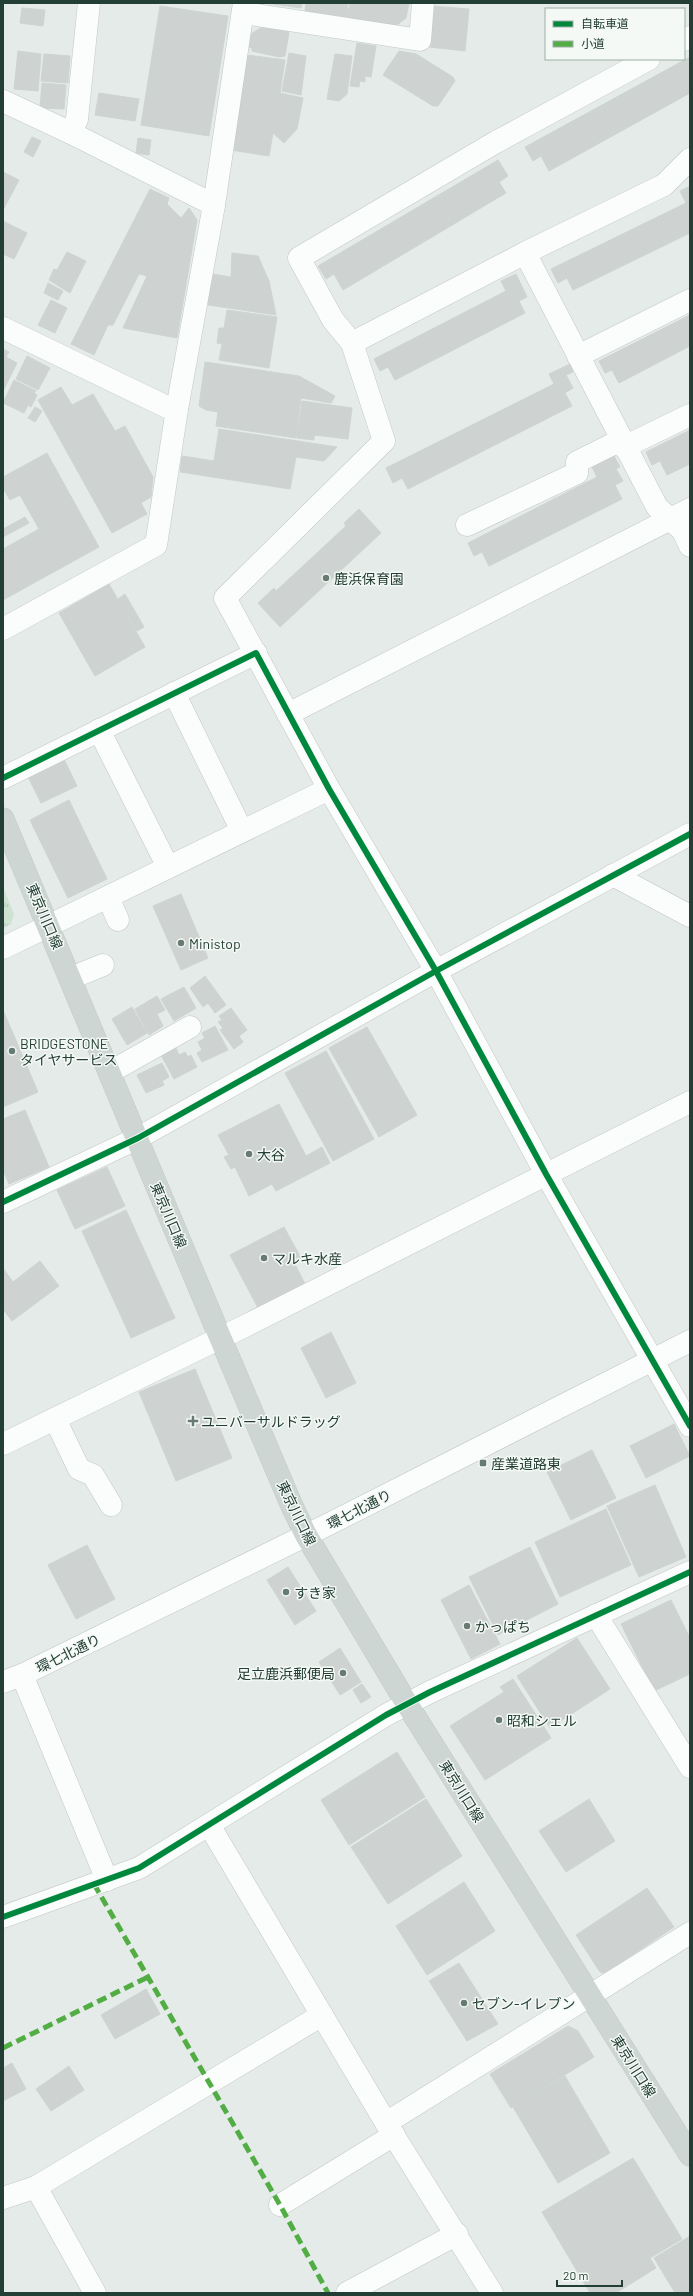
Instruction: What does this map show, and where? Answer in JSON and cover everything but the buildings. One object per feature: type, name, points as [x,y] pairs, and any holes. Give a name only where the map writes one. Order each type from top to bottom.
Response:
[{"type":"main road","name":"東京川口線","points":[[3,819],[71,978],[220,1337],[291,1504],[306,1535],[407,1704],[690,2155]]},
{"type":"street","points":[[71,133],[77,119],[89,3]]},
{"type":"street","points":[[3,629],[156,545],[177,409],[214,205],[244,8],[420,40],[423,3]]},
{"type":"street","points":[[647,60],[496,142],[299,258],[333,320],[352,343],[384,442],[225,598],[329,788],[436,971],[546,1174],[690,1426]]},
{"type":"street","points":[[3,101],[71,133],[214,205]]},
{"type":"street","points":[[352,343],[525,253],[664,185],[690,159]]},
{"type":"street","points":[[525,253],[622,444],[657,507],[683,531],[690,546]]},
{"type":"street","points":[[578,356],[690,300]]},
{"type":"street","points":[[3,328],[166,407],[177,409]]},
{"type":"street","points":[[467,525],[577,473],[577,462],[690,415]]},
{"type":"street","points":[[288,714],[690,509]]},
{"type":"street","points":[[3,778],[256,653]]},
{"type":"street","points":[[174,693],[242,832]]},
{"type":"street","points":[[98,730],[168,867]]},
{"type":"street","points":[[3,948],[329,788]]},
{"type":"street","points":[[3,1202],[138,1138],[436,971],[690,834]]},
{"type":"street","points":[[613,875],[690,916]]},
{"type":"street","points":[[108,897],[118,920]]},
{"type":"street","points":[[71,978],[103,964]]},
{"type":"street","points":[[110,1072],[190,1027]]},
{"type":"street","points":[[3,1444],[690,1102]]},
{"type":"street","name":"環七北通り","points":[[12,1679],[306,1535],[690,1341]]},
{"type":"street","points":[[55,1419],[79,1469],[93,1475],[110,1505]]},
{"type":"street","points":[[3,1917],[139,1868],[386,1714],[690,1572]]},
{"type":"street","points":[[596,1616],[690,1767]]},
{"type":"street","points":[[12,1679],[107,1880]]},
{"type":"street","points":[[209,1825],[390,2129],[457,2234],[492,2293]]},
{"type":"street","points":[[280,2205],[390,2129],[591,1996],[690,1933]]},
{"type":"street","points":[[3,2198],[36,2187],[322,2015]]},
{"type":"street","points":[[36,2187],[95,2293]]},
{"type":"street","points":[[347,2293],[457,2234]]},
{"type":"green space","points":[[3,887],[14,914],[11,924],[3,928]]},
{"type":"marked path","points":[[94,1884],[280,2205],[328,2293]]},
{"type":"marked path","points":[[3,2048],[148,1977]]},
{"type":"cycle path","points":[[3,778],[256,653],[329,789],[436,971],[546,1174],[690,1426]]},
{"type":"cycle path","points":[[3,1202],[138,1138],[436,971],[690,834]]},
{"type":"cycle path","points":[[3,1917],[139,1868],[386,1715],[430,1692],[690,1572]]},
{"type":"place","name":"鹿浜保育園","points":[[326,578]]},
{"type":"place","name":"Ministop","points":[[181,943]]},
{"type":"place","name":"BRIDGESTONE タイヤサービス","points":[[12,1051]]},
{"type":"place","name":"大谷","points":[[249,1154]]},
{"type":"place","name":"マルキ水産","points":[[264,1258]]},
{"type":"place","name":"ユニバーサルドラッグ","points":[[193,1421]]},
{"type":"place","name":"産業道路東","points":[[483,1463]]},
{"type":"place","name":"すき家","points":[[286,1592]]},
{"type":"place","name":"かっぱち","points":[[467,1626]]},
{"type":"place","name":"足立鹿浜郵便局","points":[[343,1673]]},
{"type":"place","name":"昭和シェル","points":[[499,1720]]},
{"type":"place","name":"セブン-イレブン","points":[[464,2003]]}]
